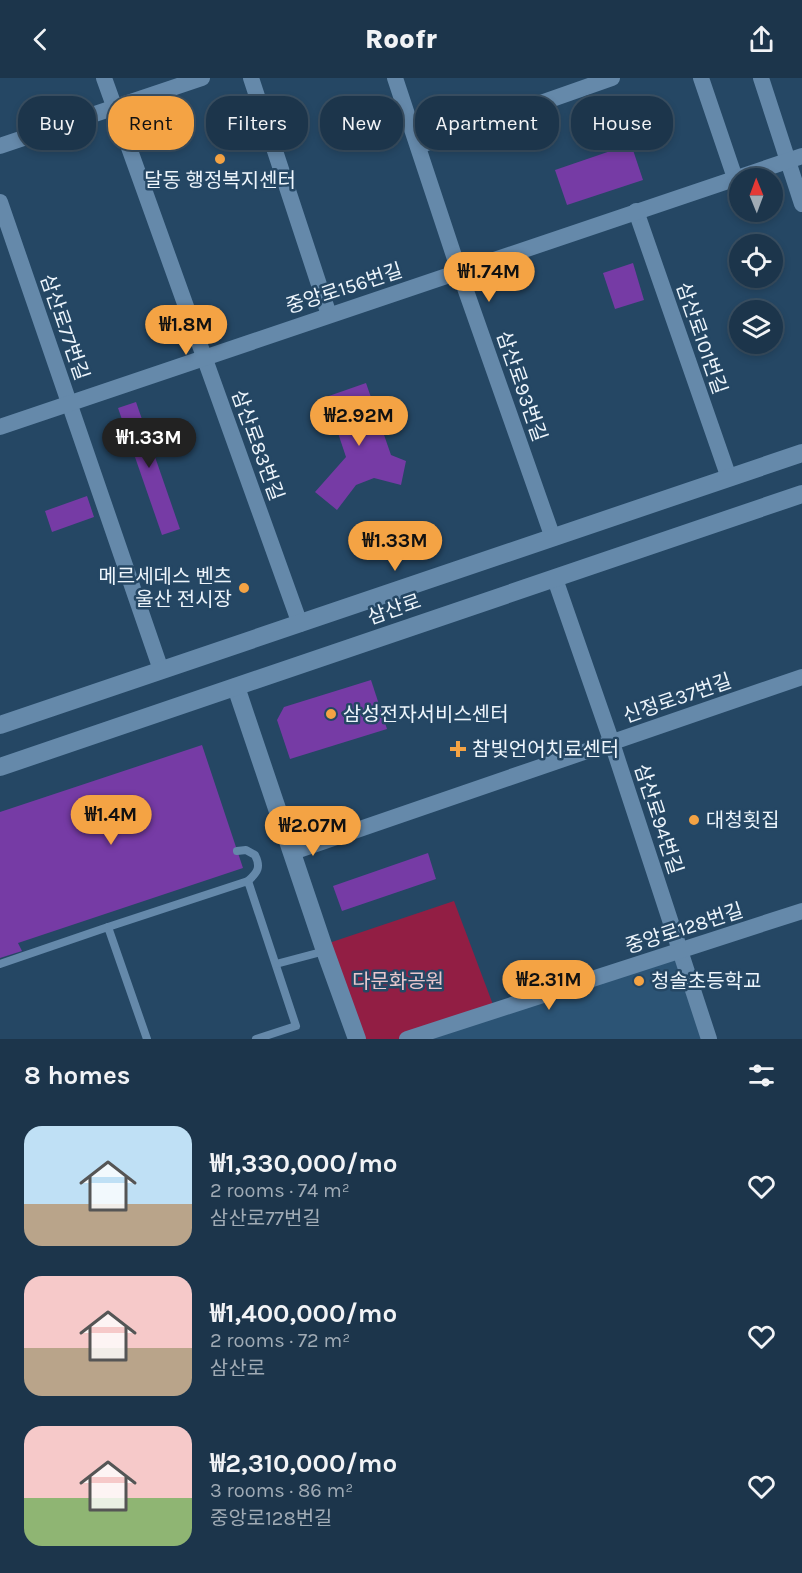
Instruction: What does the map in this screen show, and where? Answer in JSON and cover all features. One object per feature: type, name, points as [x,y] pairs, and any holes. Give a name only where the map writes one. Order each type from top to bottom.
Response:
[{"type":"main road","name":"삼산로","points":[[0,725],[802,453]]},
{"type":"main road","name":"삼산로","points":[[0,767],[802,494]]},
{"type":"main road","points":[[236,687],[357,1039]]},
{"type":"street","name":"삼산로83번길","points":[[104,78],[110,96]]},
{"type":"street","points":[[149,96],[202,78]]},
{"type":"street","points":[[251,78],[329,315]]},
{"type":"street","name":"삼산로93번길","points":[[395,78],[415,137]]},
{"type":"street","points":[[559,97],[612,78]]},
{"type":"street","points":[[701,78],[732,168]]},
{"type":"street","points":[[761,78],[795,158],[802,204]]},
{"type":"street","points":[[0,146],[108,110]]},
{"type":"street","name":"삼산로83번길","points":[[129,150],[300,624]]},
{"type":"street","name":"삼산로93번길","points":[[419,150],[459,271],[553,538]]},
{"type":"street","name":"중앙로156번길","points":[[765,168],[795,158]]},
{"type":"street","name":"중앙로156번길","points":[[0,427],[729,180]]},
{"type":"street","name":"삼산로77번길","points":[[0,202],[161,670]]},
{"type":"street","name":"삼산로101번길","points":[[636,212],[729,478]]},
{"type":"street","name":"삼산로94번길","points":[[555,579],[612,742],[709,1039]]},
{"type":"street","name":"신정로37번길","points":[[293,852],[802,677]]},
{"type":"street","name":"중앙로128번길","points":[[407,1039],[802,911]]},
{"type":"lane","points":[[0,964],[204,891],[248,881],[257,873],[259,864],[255,855],[246,850],[237,851]]},
{"type":"lane","points":[[248,881],[296,1026],[256,1039]]},
{"type":"lane","points":[[108,927],[147,1039]]},
{"type":"lane","points":[[276,964],[325,951]]},
{"type":"shaded area","name":"청솔초등학교","points":[[681,952],[709,1039],[407,1039]]},
{"type":"green space","name":"다문화공원","points":[[454,901],[495,1010],[407,1039],[357,1039],[323,945]]},
{"type":"building","points":[[613,150],[633,150],[643,180],[567,205],[555,170]]},
{"type":"building","points":[[633,263],[644,300],[615,309],[603,273]]},
{"type":"building","points":[[366,383],[391,455],[406,461],[401,485],[374,478],[356,485],[337,510],[315,492],[346,457],[326,397]]},
{"type":"building","points":[[136,402],[180,529],[162,535],[118,408]]},
{"type":"building","points":[[87,496],[94,517],[52,532],[45,511]]},
{"type":"building","name":"삼성전자서비스센터","points":[[371,680],[387,729],[290,759],[277,720],[284,707]]},
{"type":"building","points":[[202,745],[243,868],[18,943],[22,951],[0,958],[0,812]]},
{"type":"building","points":[[428,853],[436,879],[342,911],[333,886]]},
{"type":"place","name":"달동 행정복지센터","points":[[220,159]]},
{"type":"place","name":"메르세데스 벤츠 울산 전시장","points":[[244,588]]},
{"type":"place","name":"삼성전자서비스센터","points":[[331,714]]},
{"type":"place","name":"참빛언어치료센터","points":[[458,749]]},
{"type":"place","name":"대청횟집","points":[[694,820]]},
{"type":"place","name":"청솔초등학교","points":[[639,981]]}]
